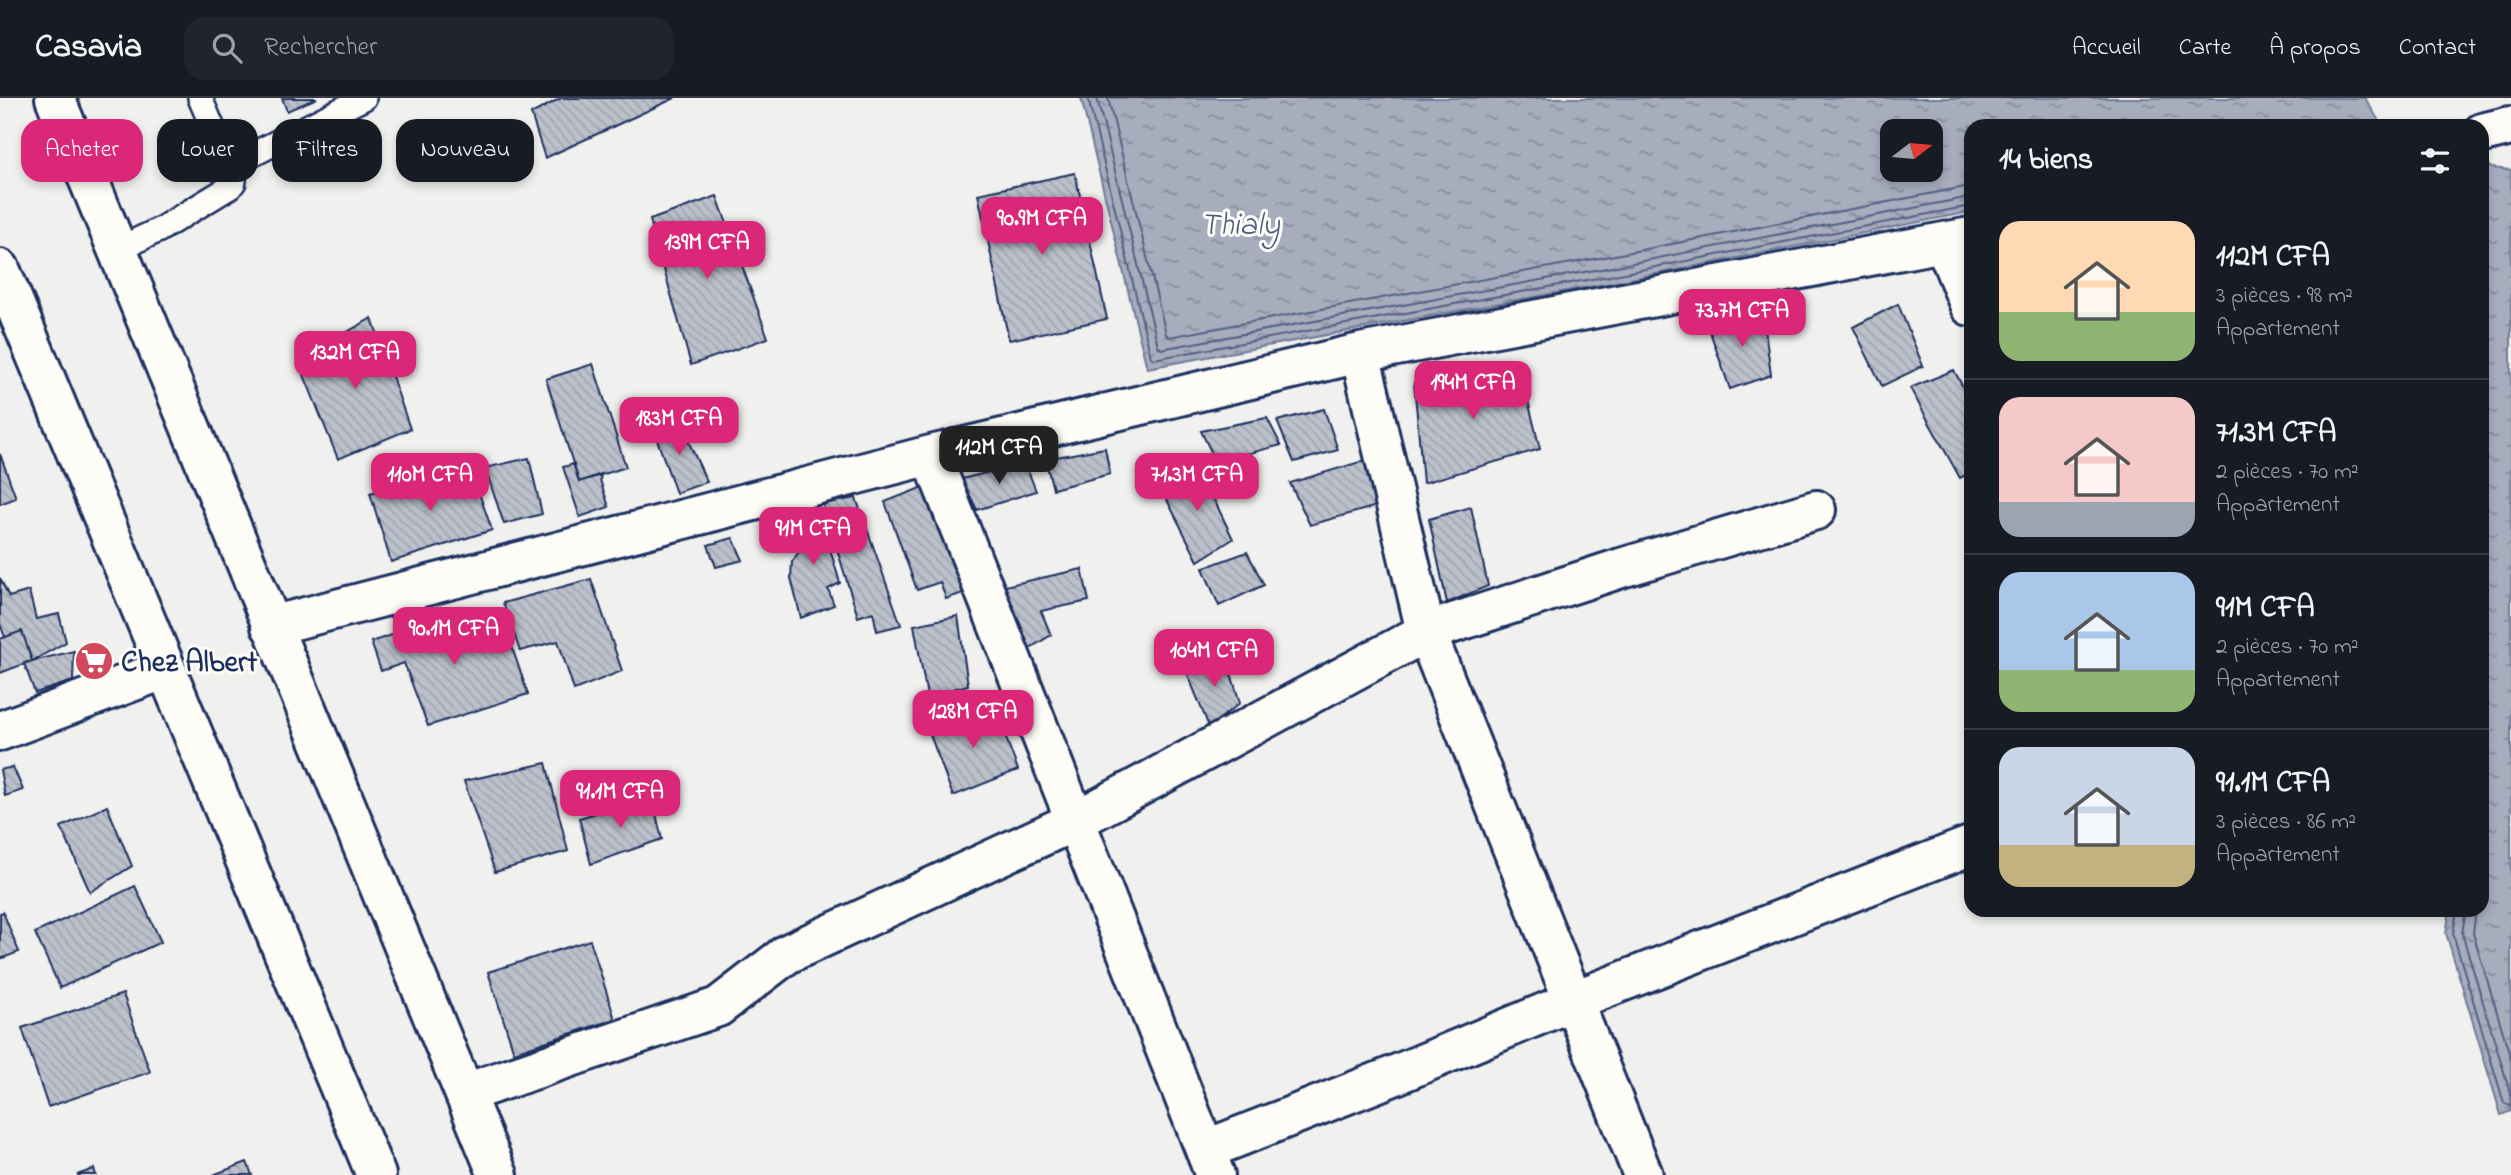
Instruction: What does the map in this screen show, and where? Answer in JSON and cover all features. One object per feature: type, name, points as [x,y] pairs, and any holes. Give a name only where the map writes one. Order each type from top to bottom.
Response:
[{"type":"street","points":[[55,98],[498,1175]]},
{"type":"street","points":[[2489,131],[2511,126]]},
{"type":"street","points":[[271,626],[931,455],[1360,352],[1957,239],[1964,275]]},
{"type":"street","points":[[2,278],[376,1175]]},
{"type":"street","points":[[1360,352],[1426,632],[1643,1175]]},
{"type":"street","points":[[931,455],[1210,1162],[1388,1078],[1575,1000],[1964,848]]},
{"type":"street","points":[[465,1093],[718,1007],[787,954],[1075,821],[1426,632],[1621,568],[1816,510]]},
{"type":"street","points":[[0,731],[166,669]]},
{"type":"lane","points":[[200,98],[209,119]]},
{"type":"lane","points":[[258,152],[364,98]]},
{"type":"lane","points":[[117,250],[159,230],[234,182]]},
{"type":"water","name":"Thialy","points":[[1081,98],[2365,98],[2378,119],[1964,119],[1964,213],[1615,282],[1147,368]]},
{"type":"water","points":[[2489,165],[2491,168],[2511,170],[2511,1111],[2501,1115],[2446,933],[2449,917],[2489,917]]},
{"type":"building","points":[[282,98],[317,98],[287,111]]},
{"type":"building","points":[[561,98],[675,98],[545,158],[531,114]]},
{"type":"building","points":[[1075,173],[1107,319],[1009,340],[978,194]]},
{"type":"building","points":[[717,196],[768,338],[691,365],[650,220]]},
{"type":"building","points":[[1898,304],[1923,366],[1882,386],[1853,327]]},
{"type":"building","points":[[1763,314],[1771,375],[1730,389],[1707,323]]},
{"type":"building","points":[[372,318],[410,429],[338,459],[298,360]]},
{"type":"building","points":[[593,364],[626,467],[579,482],[546,379]]},
{"type":"building","points":[[1519,364],[1540,449],[1423,483],[1414,382]]},
{"type":"building","points":[[1954,370],[1964,389],[1964,476],[1960,478],[1910,388]]},
{"type":"building","points":[[1324,409],[1338,450],[1294,462],[1277,421]]},
{"type":"building","points":[[1267,418],[1281,445],[1216,462],[1201,431]]},
{"type":"building","points":[[678,419],[707,482],[676,493],[653,428]]},
{"type":"building","points":[[1105,448],[1110,474],[1053,489],[1045,459]]},
{"type":"building","points":[[0,454],[16,498],[0,504]]},
{"type":"building","points":[[1383,455],[1391,502],[1310,525],[1290,483]]},
{"type":"building","points":[[529,458],[542,514],[504,524],[485,468]]},
{"type":"building","points":[[1025,463],[1036,491],[977,510],[962,479]]},
{"type":"building","points":[[574,464],[579,482],[601,474],[600,480],[609,507],[580,517],[563,467]]},
{"type":"building","points":[[1197,464],[1233,539],[1198,561],[1161,488]]},
{"type":"building","points":[[469,465],[492,530],[391,562],[370,493]]},
{"type":"building","points":[[923,487],[963,593],[946,599],[940,582],[917,590],[885,502]]},
{"type":"building","points":[[856,498],[901,625],[877,631],[873,612],[858,617],[823,504]]},
{"type":"building","points":[[1471,507],[1488,586],[1447,603],[1429,519]]},
{"type":"building","points":[[819,511],[840,583],[828,589],[834,605],[801,618],[791,578],[792,562],[804,544],[794,518]]},
{"type":"building","points":[[733,538],[743,560],[716,567],[708,545]]},
{"type":"building","points":[[1247,552],[1264,585],[1219,606],[1203,568]]},
{"type":"building","points":[[1082,569],[1089,601],[1041,611],[1051,635],[1027,650],[1005,586]]},
{"type":"building","points":[[0,578],[9,597],[29,591],[36,619],[59,614],[66,642],[32,661],[22,631],[5,637],[0,624]]},
{"type":"building","points":[[591,579],[622,671],[574,690],[558,641],[520,651],[503,603]]},
{"type":"building","points":[[455,614],[464,638],[504,624],[528,694],[428,726],[404,663],[381,671],[371,642]]},
{"type":"building","points":[[958,616],[968,685],[927,696],[914,625]]},
{"type":"building","points":[[22,631],[32,661],[0,673],[0,639]]},
{"type":"building","points":[[74,651],[73,681],[35,693],[24,663]]},
{"type":"building","points":[[1226,657],[1240,703],[1209,727],[1186,670]]},
{"type":"building","points":[[994,706],[1018,770],[953,796],[928,729]]},
{"type":"building","points":[[546,763],[568,851],[495,872],[464,781]]},
{"type":"building","points":[[13,767],[23,790],[5,796],[0,770]]},
{"type":"building","points":[[652,797],[662,839],[591,864],[579,818]]},
{"type":"building","points":[[107,806],[132,866],[90,892],[61,827]]},
{"type":"building","points":[[135,886],[161,942],[60,988],[35,933]]},
{"type":"building","points":[[3,912],[19,952],[0,959],[0,913]]},
{"type":"building","points":[[590,940],[615,1019],[514,1052],[488,972]]},
{"type":"building","points":[[123,994],[150,1072],[48,1107],[22,1028]]},
{"type":"building","points":[[247,1162],[252,1175],[213,1175]]},
{"type":"building","points":[[94,1169],[96,1175],[77,1175]]},
{"type":"place","name":"Chez Albert","points":[[94,661]]}]
